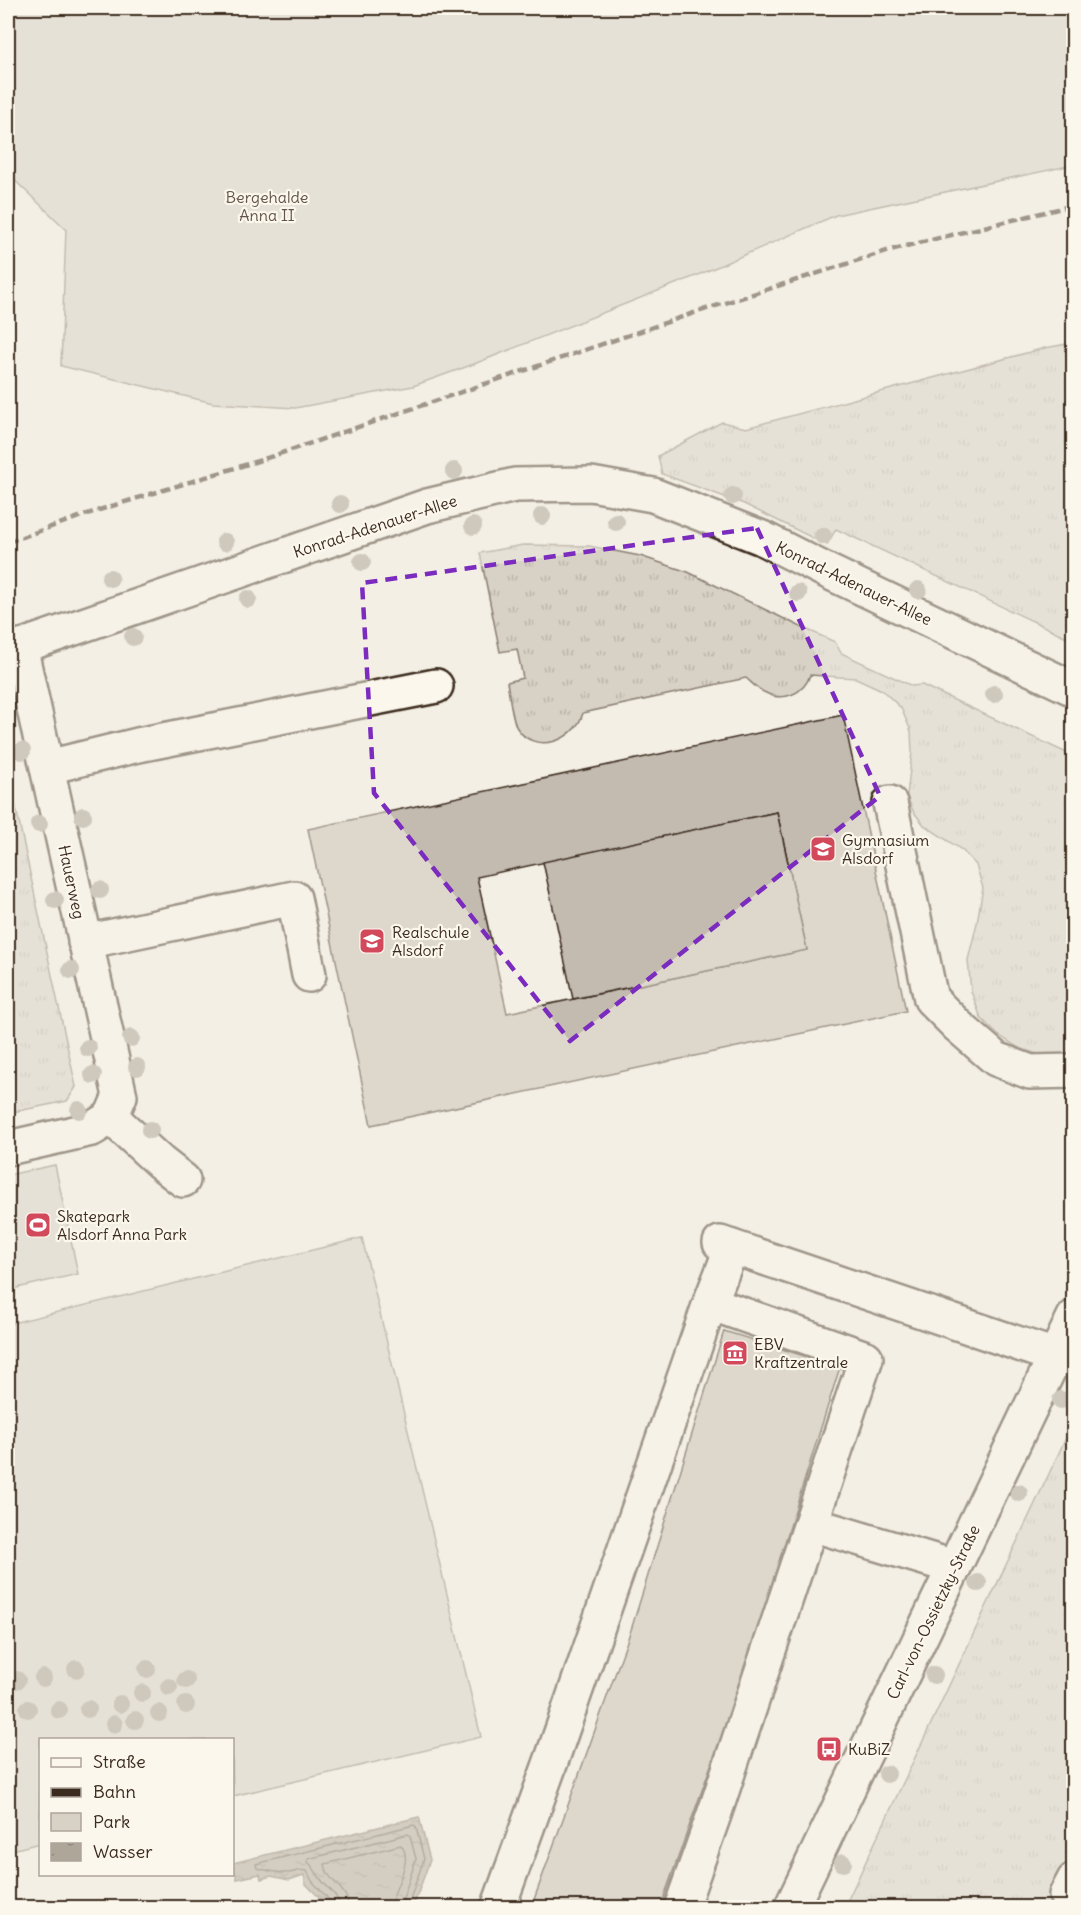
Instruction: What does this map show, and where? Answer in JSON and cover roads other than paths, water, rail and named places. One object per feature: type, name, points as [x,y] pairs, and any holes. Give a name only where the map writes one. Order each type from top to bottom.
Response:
[{"type":"street","name":"Konrad-Adenauer-Allee","points":[[14,648],[427,506],[515,485],[591,484],[653,495],[762,538],[1074,689]]},
{"type":"street","name":"Hauerweg","points":[[14,648],[48,767],[120,1095],[111,1117]]},
{"type":"street","points":[[48,767],[138,745],[436,686]]},
{"type":"street","points":[[890,803],[931,999],[996,1059],[1030,1072],[1074,1071]]},
{"type":"street","points":[[86,942],[294,898],[309,975]]},
{"type":"street","points":[[8,1148],[92,1129],[111,1117],[183,1180]]},
{"type":"street","points":[[498,1908],[710,1303],[726,1245],[1055,1356]]},
{"type":"street","points":[[681,1908],[720,1798],[866,1358],[710,1303]]},
{"type":"street","name":"Carl-von-Ossietzky-Straße","points":[[791,1908],[1074,1317]]},
{"type":"street","points":[[812,1524],[954,1567]]},
{"type":"street","points":[[1074,1880],[1066,1895],[1074,1898]]},
{"type":"water","points":[[419,1817],[430,1860],[413,1907],[329,1907],[306,1884],[304,1875],[289,1880],[271,1876],[261,1879],[260,1874],[237,1879],[234,1863]]},
{"type":"railway","points":[[8,542],[890,250],[1074,205]]},
{"type":"place","name":"Gymnasium Alsdorf","points":[[823,849]]},
{"type":"place","name":"Realschule Alsdorf","points":[[372,941]]},
{"type":"place","name":"Skatepark Alsdorf Anna Park","points":[[38,1225]]},
{"type":"place","name":"EBV Kraftzentrale","points":[[735,1353]]},
{"type":"place","name":"KuBiZ","points":[[829,1749]]},
{"type":"park label","name":"Bergehalde Anna II","points":[[267,206]]}]
